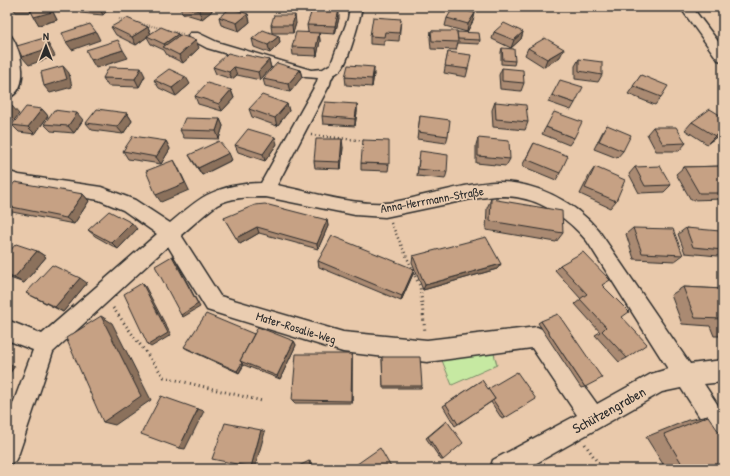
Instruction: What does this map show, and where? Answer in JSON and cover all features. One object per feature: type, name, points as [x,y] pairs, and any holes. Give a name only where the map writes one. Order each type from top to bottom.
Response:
[{"type":"street","points":[[194,36],[212,45],[311,74],[326,73],[337,66],[354,19],[356,7]]},
{"type":"street","points":[[686,7],[723,57]]},
{"type":"street","points":[[7,39],[13,52],[17,70],[11,89],[7,93]]},
{"type":"street","points":[[266,190],[323,84],[326,73]]},
{"type":"street","name":"Mater-Rosalie-Weg","points":[[7,177],[19,181],[101,194],[129,205],[170,233],[214,303],[343,342],[427,351],[537,337],[584,424]]},
{"type":"street","name":"Anna-Herrmann-Straße","points":[[7,453],[45,345],[170,233],[212,200],[237,192],[266,190],[355,208],[385,210],[471,192],[496,189],[520,191],[535,195],[557,205],[583,224],[593,236],[723,433]]},
{"type":"street","points":[[7,330],[45,345]]},
{"type":"street","name":"Schützengraben","points":[[502,469],[659,382],[685,376],[723,371]]},
{"type":"path","points":[[119,19],[194,36]]},
{"type":"path","points":[[297,134],[370,141]]},
{"type":"path","points":[[385,210],[420,286],[427,351]]},
{"type":"path","points":[[102,293],[164,377],[262,401]]},
{"type":"path","points":[[584,424],[602,469]]},
{"type":"green space","points":[[493,350],[497,365],[452,385],[441,358]]},
{"type":"building","points":[[28,7],[28,8],[13,8]]},
{"type":"building","points":[[29,7],[49,7],[52,12],[34,17]]},
{"type":"building","points":[[185,7],[205,7],[199,11]]},
{"type":"building","points":[[231,8],[248,14],[237,23],[219,17]]},
{"type":"building","points":[[453,8],[475,13],[468,24],[447,18]]},
{"type":"building","points":[[312,10],[339,10],[335,26],[307,25]]},
{"type":"building","points":[[274,15],[295,15],[292,25],[271,25]]},
{"type":"building","points":[[373,17],[401,19],[399,33],[385,32],[384,37],[370,36]]},
{"type":"building","points":[[127,18],[148,27],[132,37],[111,27]]},
{"type":"building","points":[[504,23],[523,32],[514,40],[494,32]]},
{"type":"building","points":[[90,24],[96,32],[66,42],[62,33]]},
{"type":"building","points":[[161,27],[178,34],[164,44],[147,36]]},
{"type":"building","points":[[263,30],[279,36],[268,45],[252,39]]},
{"type":"building","points":[[431,31],[457,31],[458,42],[432,41]]},
{"type":"building","points":[[296,32],[319,33],[316,48],[292,47]]},
{"type":"building","points":[[457,32],[479,33],[480,40],[458,39]]},
{"type":"building","points":[[180,35],[196,40],[179,55],[163,47]]},
{"type":"building","points":[[44,38],[49,48],[22,57],[17,46]]},
{"type":"building","points":[[545,38],[564,49],[547,59],[528,48]]},
{"type":"building","points":[[118,40],[123,50],[91,60],[86,50]]},
{"type":"building","points":[[502,48],[514,49],[515,61],[503,60]]},
{"type":"building","points":[[448,52],[471,55],[468,69],[445,66]]},
{"type":"building","points":[[228,53],[244,57],[246,55],[269,60],[258,72],[234,67],[229,72],[213,67]]},
{"type":"building","points":[[579,59],[602,62],[602,75],[579,71]]},
{"type":"building","points":[[277,63],[300,70],[288,84],[263,79]]},
{"type":"building","points":[[348,65],[374,67],[372,79],[345,77]]},
{"type":"building","points":[[63,66],[67,79],[44,86],[41,72]]},
{"type":"building","points":[[109,67],[141,68],[135,79],[103,78]]},
{"type":"building","points":[[502,68],[523,70],[524,83],[502,81]]},
{"type":"building","points":[[169,69],[186,77],[172,88],[154,80]]},
{"type":"building","points":[[641,75],[668,86],[661,97],[633,86]]},
{"type":"building","points":[[560,80],[583,87],[575,103],[552,95]]},
{"type":"building","points":[[207,83],[231,90],[219,104],[195,96]]},
{"type":"building","points":[[262,95],[287,104],[275,118],[249,109]]},
{"type":"building","points":[[325,102],[357,104],[355,119],[322,116]]},
{"type":"building","points":[[495,102],[526,105],[528,122],[496,119]]},
{"type":"building","points":[[7,106],[12,106],[7,112]]},
{"type":"building","points":[[26,107],[42,109],[28,127],[12,125]]},
{"type":"building","points":[[97,109],[127,113],[117,127],[86,123]]},
{"type":"building","points":[[710,109],[723,117],[723,130],[715,136],[692,122]]},
{"type":"building","points":[[54,110],[77,113],[68,126],[44,124]]},
{"type":"building","points":[[554,112],[582,122],[574,138],[546,127]]},
{"type":"building","points":[[420,116],[450,120],[448,136],[418,132]]},
{"type":"building","points":[[185,118],[220,119],[216,131],[180,130]]},
{"type":"building","points":[[607,125],[631,135],[623,151],[599,141]]},
{"type":"building","points":[[653,127],[676,127],[686,143],[663,144]]},
{"type":"building","points":[[248,129],[275,137],[263,154],[235,145]]},
{"type":"building","points":[[133,136],[166,141],[156,157],[123,151]]},
{"type":"building","points":[[478,138],[509,141],[510,159],[478,156]]},
{"type":"building","points":[[316,139],[342,139],[340,162],[314,161]]},
{"type":"building","points":[[363,140],[389,141],[389,164],[361,163]]},
{"type":"building","points":[[219,141],[229,153],[198,168],[189,155]]},
{"type":"building","points":[[534,143],[568,156],[560,173],[526,159]]},
{"type":"building","points":[[420,151],[448,155],[447,172],[418,169]]},
{"type":"building","points":[[174,160],[185,183],[156,195],[146,171]]},
{"type":"building","points":[[660,166],[671,185],[645,186],[635,167]]},
{"type":"building","points":[[723,166],[723,193],[699,193],[684,167]]},
{"type":"building","points":[[595,167],[625,180],[616,201],[585,188]]},
{"type":"building","points":[[15,182],[83,194],[66,218],[7,206],[7,191]]},
{"type":"building","points":[[491,199],[562,211],[563,233],[490,221]]},
{"type":"building","points":[[265,204],[327,220],[317,244],[257,227],[236,238],[224,218],[255,205]]},
{"type":"building","points":[[109,211],[132,223],[112,243],[88,230]]},
{"type":"building","points":[[633,228],[673,229],[683,255],[642,253]]},
{"type":"building","points":[[686,228],[720,231],[723,239],[723,250],[693,247]]},
{"type":"building","points":[[332,236],[414,269],[402,296],[318,261]]},
{"type":"building","points":[[486,237],[501,264],[425,285],[413,256]]},
{"type":"building","points":[[16,244],[37,251],[14,278],[7,275],[7,254]]},
{"type":"building","points":[[583,252],[610,280],[602,285],[629,312],[622,317],[647,344],[627,358],[602,331],[606,327],[580,299],[587,294],[560,265]]},
{"type":"building","points":[[172,256],[198,304],[181,315],[155,266]]},
{"type":"building","points":[[52,265],[80,278],[55,307],[26,293]]},
{"type":"building","points":[[142,283],[168,333],[148,345],[124,294]]},
{"type":"building","points":[[683,287],[723,289],[723,319],[695,318]]},
{"type":"building","points":[[206,314],[254,334],[240,361],[242,363],[237,371],[184,347]]},
{"type":"building","points":[[558,314],[602,378],[585,387],[541,321]]},
{"type":"building","points":[[101,316],[141,396],[103,422],[66,338]]},
{"type":"building","points":[[258,327],[294,341],[277,376],[240,361]]},
{"type":"building","points":[[296,354],[352,354],[351,401],[292,400]]},
{"type":"building","points":[[382,357],[420,357],[422,386],[383,386]]},
{"type":"building","points":[[517,372],[536,399],[505,418],[493,400],[495,399],[488,389]]},
{"type":"building","points":[[482,380],[495,399],[458,424],[446,404]]},
{"type":"building","points":[[161,396],[198,409],[179,448],[141,434]]},
{"type":"building","points":[[708,416],[723,438],[723,469],[685,469],[664,434]]},
{"type":"building","points":[[447,421],[463,443],[443,460],[428,437]]},
{"type":"building","points":[[225,423],[261,430],[251,467],[212,459]]},
{"type":"building","points":[[380,448],[392,469],[350,469]]},
{"type":"building","points":[[309,461],[311,469],[293,469]]}]
